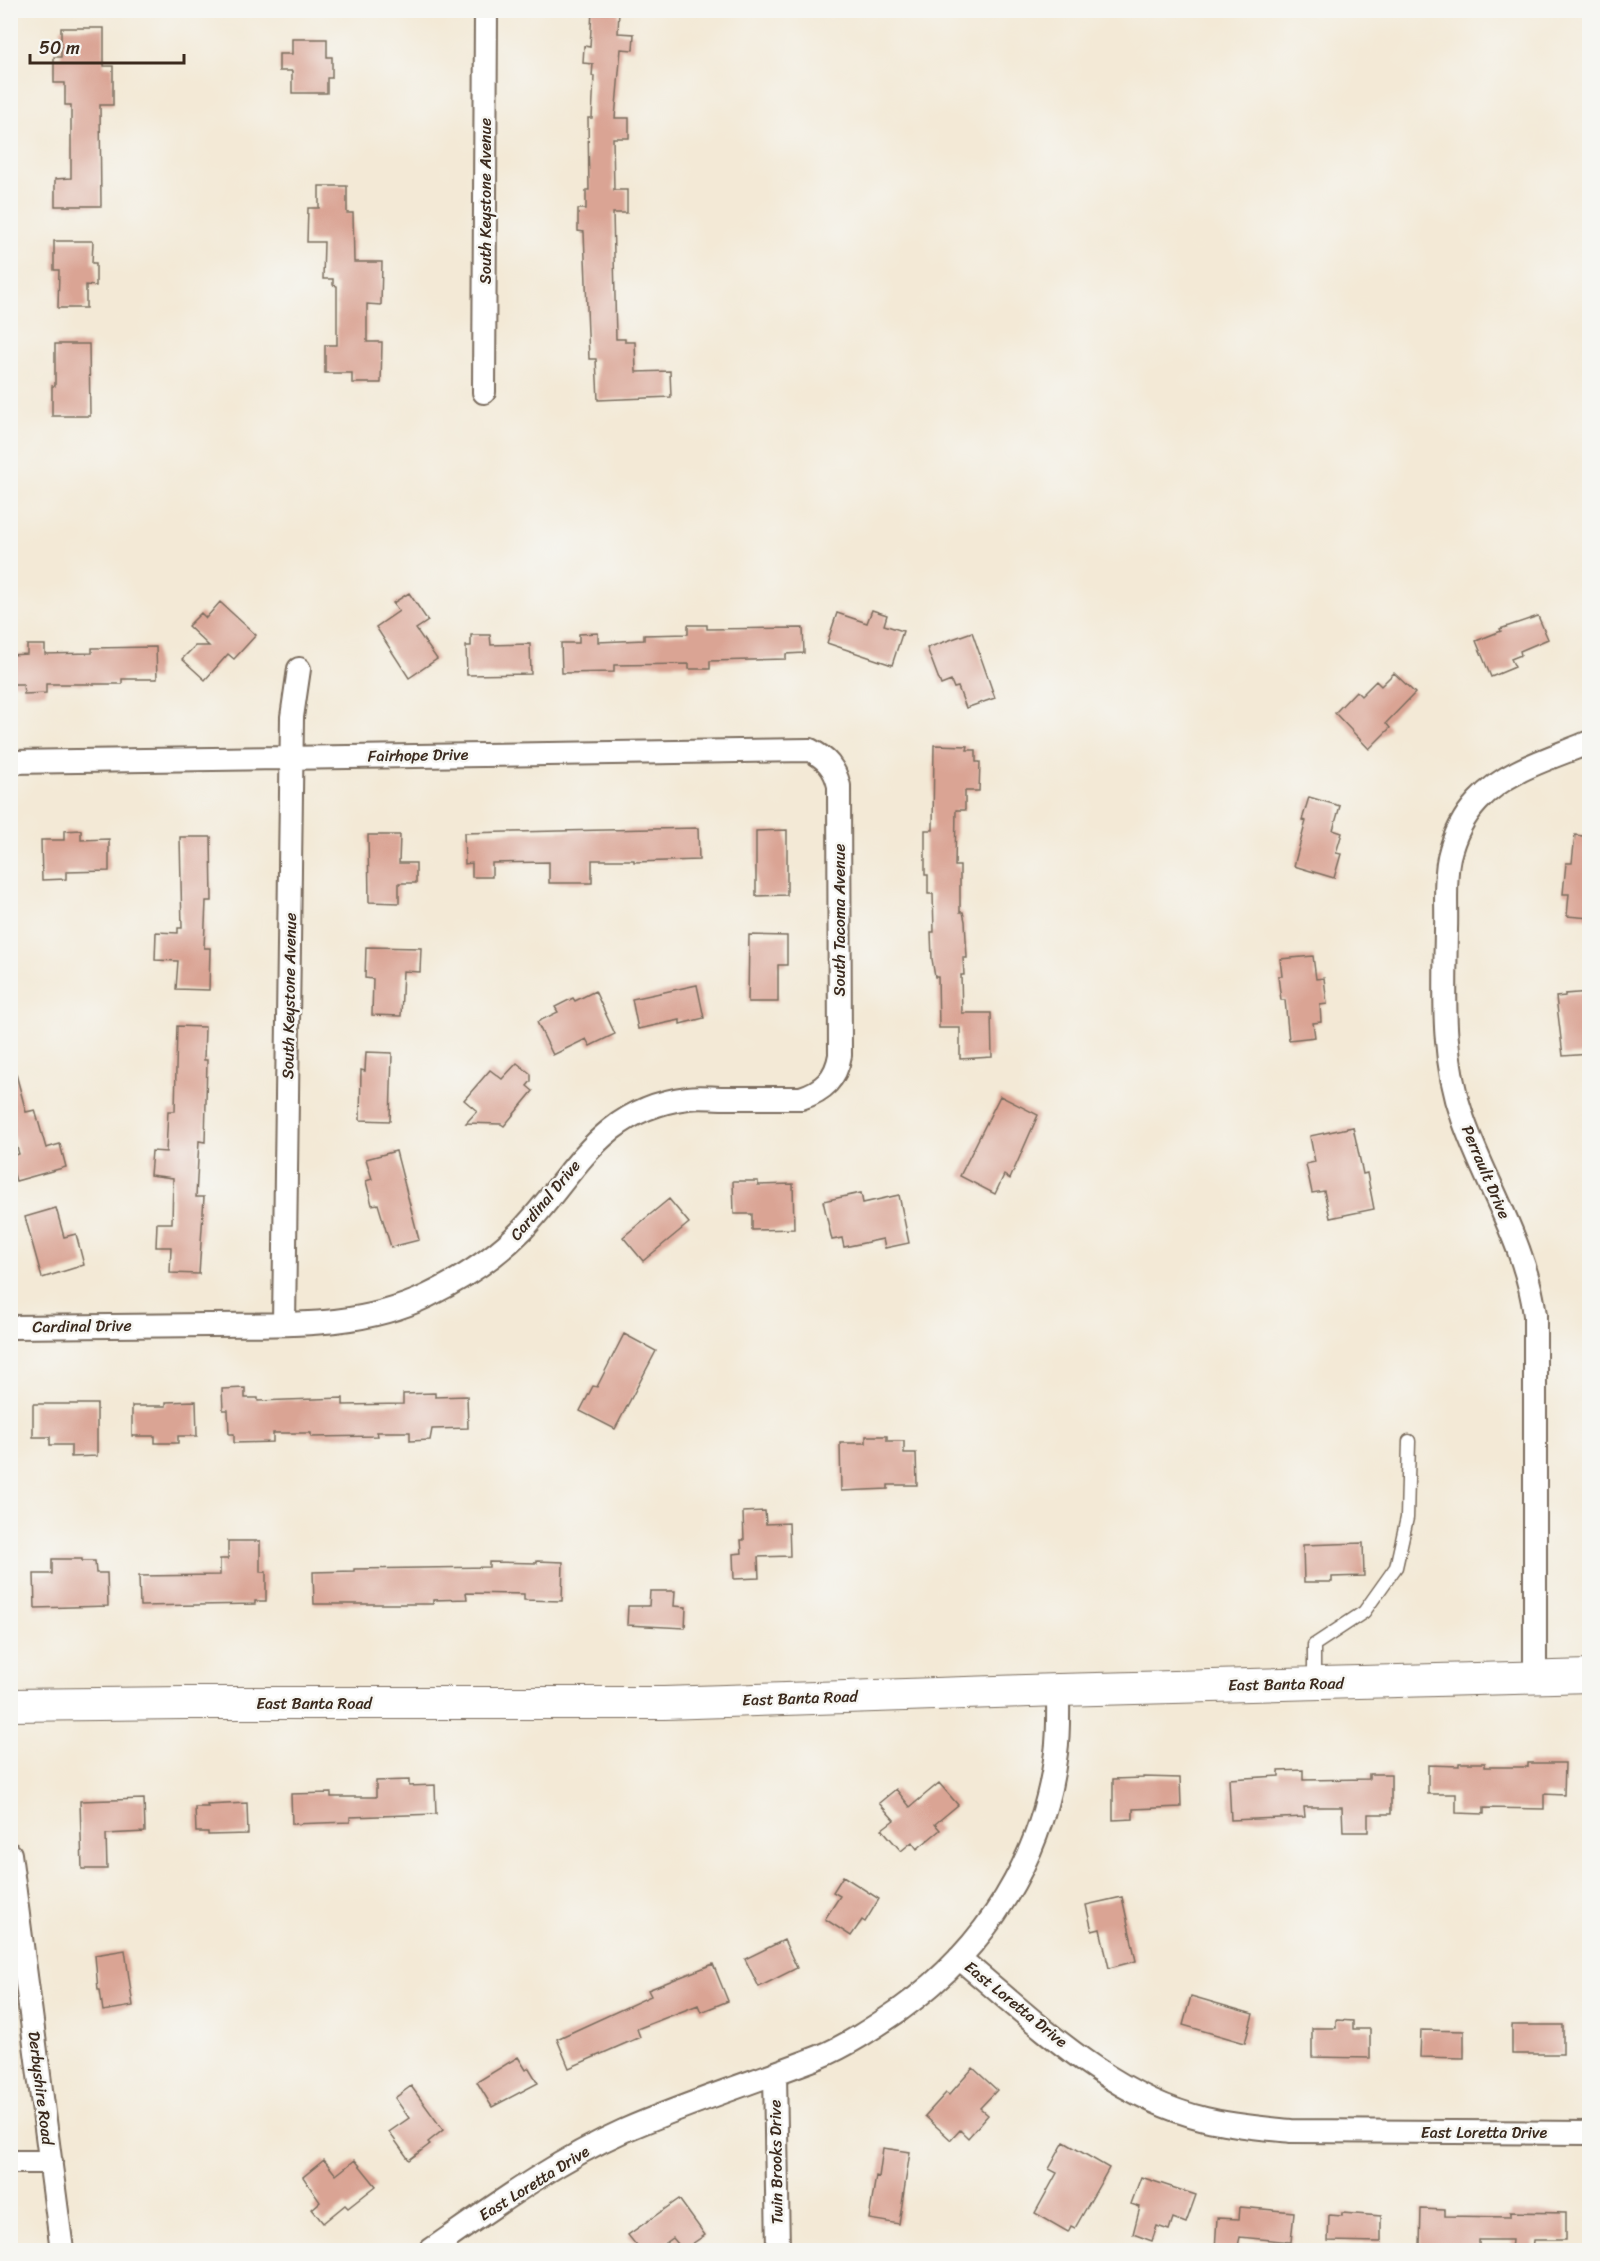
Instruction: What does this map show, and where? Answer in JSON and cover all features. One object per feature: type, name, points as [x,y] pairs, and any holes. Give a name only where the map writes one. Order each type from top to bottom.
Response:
[{"type":"street","name":"South Keystone Avenue","points":[[484,392],[486,10]]},
{"type":"street","name":"South Keystone Avenue","points":[[284,1324],[292,706],[299,669]]},
{"type":"street","name":"Perrault Drive","points":[[1535,1677],[1535,1315],[1522,1257],[1470,1139],[1452,1083],[1446,1044],[1445,1013],[1447,868],[1457,830],[1472,807],[1485,794],[1500,781],[1517,772],[1590,742]]},
{"type":"street","name":"Fairhope Drive","points":[[10,762],[805,748],[818,753],[823,758]]},
{"type":"street","name":"South Tacoma Avenue","points":[[823,758],[835,772],[839,786],[840,1055],[834,1074],[826,1085]]},
{"type":"street","name":"Cardinal Drive","points":[[10,1327],[325,1323],[382,1313],[428,1296],[478,1267],[523,1229],[543,1208],[587,1150],[601,1137],[633,1115],[688,1097],[801,1098],[814,1094],[826,1085]]},
{"type":"street","name":"East Banta Road","points":[[10,1705],[664,1703],[1590,1676]]},
{"type":"street","points":[[959,1958],[979,1937],[1006,1899],[1039,1829],[1052,1781],[1056,1753],[1058,1690]]},
{"type":"street","name":"Derbyshire Road","points":[[10,1854],[62,2250]]},
{"type":"street","name":"East Loretta Drive","points":[[431,2250],[510,2194],[586,2149],[658,2117],[820,2056],[878,2024],[917,1997],[959,1958],[1082,2059],[1114,2081],[1158,2103],[1204,2119],[1262,2129],[1291,2131],[1590,2133]]},
{"type":"street","name":"Twin Brooks Drive","points":[[775,2073],[778,2250]]},
{"type":"street","points":[[10,2162],[51,2162]]},
{"type":"lane","points":[[1314,1684],[1314,1645],[1364,1612],[1396,1567],[1407,1518],[1409,1441]]},
{"type":"building","points":[[592,10],[619,10],[618,33],[634,34],[633,50],[621,49],[615,118],[629,118],[629,138],[613,138],[614,190],[627,190],[627,213],[613,213],[616,339],[635,342],[636,372],[670,371],[671,397],[598,400],[596,359],[589,359],[584,232],[578,231],[578,209],[586,209],[586,190],[589,190],[588,118],[592,118],[594,76],[592,76],[593,64],[583,63],[584,46],[590,47]]},
{"type":"building","points":[[61,28],[104,28],[104,66],[113,66],[113,105],[100,105],[101,206],[55,206],[55,179],[71,178],[71,105],[65,105],[65,83],[54,83],[54,57],[61,57]]},
{"type":"building","points":[[292,39],[327,39],[327,57],[332,57],[332,78],[327,78],[327,93],[292,93],[292,71],[279,71],[279,54],[292,54]]},
{"type":"building","points":[[319,186],[347,186],[347,213],[353,213],[354,262],[382,262],[381,305],[367,304],[367,342],[382,342],[381,383],[352,383],[352,373],[325,373],[325,345],[337,345],[337,286],[333,285],[333,279],[323,279],[324,242],[307,242],[308,208],[319,208]]},
{"type":"building","points":[[54,241],[93,241],[92,263],[96,263],[96,286],[86,285],[86,308],[58,308],[59,270],[54,270]]},
{"type":"building","points":[[55,344],[89,344],[90,416],[52,416]]},
{"type":"building","points":[[409,593],[428,621],[416,629],[437,659],[409,678],[376,627],[399,611],[393,603]]},
{"type":"building","points":[[220,602],[256,635],[234,659],[228,654],[205,680],[182,659],[195,646],[209,646],[188,626],[201,613],[206,618]]},
{"type":"building","points":[[872,610],[887,615],[884,625],[903,631],[892,665],[827,643],[837,613],[867,623]]},
{"type":"building","points":[[1538,616],[1548,639],[1520,651],[1521,655],[1511,659],[1515,667],[1491,677],[1476,641],[1501,631],[1500,629]]},
{"type":"building","points":[[688,625],[707,625],[707,629],[803,628],[804,653],[786,654],[786,659],[710,661],[710,669],[689,669],[689,664],[614,665],[614,672],[562,673],[561,643],[579,643],[579,634],[598,633],[598,642],[644,640],[644,635],[688,634]]},
{"type":"building","points":[[972,632],[995,698],[966,708],[958,687],[954,688],[951,681],[941,685],[927,648]]},
{"type":"building","points":[[471,635],[490,635],[491,645],[530,644],[531,674],[467,675],[466,646],[471,646]]},
{"type":"building","points":[[27,645],[45,645],[45,654],[92,653],[92,648],[156,647],[157,679],[122,679],[122,684],[46,684],[46,693],[24,694],[23,684],[10,684],[10,655],[27,654]]},
{"type":"building","points":[[1394,673],[1415,693],[1386,723],[1390,728],[1369,749],[1335,713],[1356,691],[1361,696],[1376,681],[1381,686]]},
{"type":"building","points":[[934,745],[968,746],[967,750],[976,750],[976,762],[980,762],[979,791],[965,791],[965,810],[956,810],[955,866],[960,866],[960,912],[963,912],[965,921],[967,958],[963,958],[964,975],[961,975],[962,1013],[991,1013],[992,1057],[960,1059],[960,1028],[939,1028],[938,977],[935,977],[932,959],[933,894],[928,894],[928,875],[925,875],[925,830],[933,830]]},
{"type":"building","points":[[1309,797],[1340,806],[1333,830],[1342,833],[1336,853],[1341,854],[1334,878],[1294,866],[1306,821],[1302,820]]},
{"type":"building","points":[[698,828],[699,860],[634,862],[634,860],[592,860],[592,883],[549,883],[549,862],[492,863],[492,877],[472,877],[472,863],[465,864],[464,833]]},
{"type":"building","points":[[81,830],[81,840],[109,839],[109,871],[66,872],[66,879],[42,880],[41,840],[64,840],[64,831]]},
{"type":"building","points":[[787,830],[787,895],[756,896],[756,831]]},
{"type":"building","points":[[368,835],[400,835],[399,863],[416,863],[416,883],[399,883],[399,903],[369,902]]},
{"type":"building","points":[[1575,835],[1590,837],[1590,918],[1567,916],[1569,894],[1563,894],[1566,863],[1572,863]]},
{"type":"building","points":[[180,837],[211,837],[212,901],[206,901],[204,948],[210,948],[209,990],[176,989],[178,961],[155,960],[156,932],[178,933],[178,928],[182,928]]},
{"type":"building","points":[[749,935],[787,936],[787,965],[778,965],[778,1002],[748,1002]]},
{"type":"building","points":[[366,947],[421,948],[420,972],[403,971],[401,1016],[372,1015],[373,979],[365,978]]},
{"type":"building","points":[[1313,956],[1316,979],[1324,978],[1327,1004],[1320,1005],[1321,1022],[1313,1023],[1315,1037],[1289,1040],[1285,1000],[1281,1000],[1278,976],[1282,976],[1280,959]]},
{"type":"building","points":[[697,985],[704,1018],[680,1024],[680,1020],[638,1029],[632,999]]},
{"type":"building","points":[[595,991],[615,1034],[590,1046],[586,1039],[553,1055],[537,1022],[558,1012],[555,1007],[573,998],[575,1001]]},
{"type":"building","points":[[1590,992],[1590,1054],[1563,1056],[1556,997]]},
{"type":"building","points":[[177,1026],[205,1027],[204,1060],[207,1060],[205,1142],[199,1141],[196,1197],[204,1197],[199,1274],[170,1273],[171,1247],[156,1247],[157,1223],[172,1223],[173,1178],[150,1175],[152,1151],[166,1152],[168,1111],[175,1111]]},
{"type":"building","points":[[366,1052],[392,1053],[390,1121],[360,1120],[361,1070],[365,1071]]},
{"type":"building","points":[[517,1063],[531,1074],[531,1081],[527,1086],[533,1091],[504,1126],[466,1123],[477,1111],[464,1100],[490,1070],[502,1079]]},
{"type":"building","points":[[16,1074],[26,1112],[35,1110],[46,1148],[60,1144],[66,1167],[16,1181],[10,1161],[10,1156],[19,1154],[10,1124],[10,1075]]},
{"type":"building","points":[[1000,1096],[1038,1115],[1010,1179],[1004,1175],[995,1194],[960,1176]]},
{"type":"building","points":[[1353,1127],[1363,1174],[1367,1173],[1374,1209],[1330,1218],[1324,1191],[1312,1193],[1306,1164],[1315,1162],[1310,1136]]},
{"type":"building","points":[[396,1151],[419,1240],[391,1247],[378,1204],[372,1205],[366,1181],[372,1179],[366,1159]]},
{"type":"building","points":[[733,1181],[758,1181],[758,1185],[793,1184],[794,1229],[752,1230],[752,1214],[734,1214]]},
{"type":"building","points":[[861,1193],[863,1203],[899,1195],[909,1243],[885,1248],[883,1239],[844,1247],[842,1238],[832,1240],[823,1201]]},
{"type":"building","points":[[669,1199],[689,1223],[643,1261],[623,1237]]},
{"type":"building","points":[[56,1208],[64,1237],[76,1234],[84,1265],[42,1278],[25,1217]]},
{"type":"building","points":[[624,1334],[656,1351],[615,1429],[580,1411],[593,1386],[597,1387]]},
{"type":"building","points":[[245,1388],[245,1398],[258,1398],[258,1401],[343,1398],[343,1405],[403,1404],[403,1394],[435,1393],[435,1397],[467,1396],[468,1428],[432,1429],[430,1440],[410,1441],[410,1432],[377,1432],[378,1436],[311,1437],[311,1433],[273,1433],[273,1442],[234,1443],[234,1434],[229,1434],[228,1410],[223,1410],[222,1389]]},
{"type":"building","points":[[196,1401],[197,1436],[178,1436],[178,1443],[155,1443],[155,1436],[132,1436],[132,1406],[166,1406],[166,1402]]},
{"type":"building","points":[[33,1404],[97,1404],[97,1456],[71,1457],[71,1445],[50,1445],[50,1437],[33,1437]]},
{"type":"building","points":[[866,1436],[887,1436],[887,1441],[904,1441],[904,1453],[916,1453],[917,1485],[888,1485],[888,1489],[841,1491],[840,1443],[866,1443]]},
{"type":"building","points":[[765,1511],[766,1524],[789,1523],[790,1556],[758,1557],[759,1578],[734,1579],[733,1554],[742,1553],[741,1540],[744,1540],[743,1512]]},
{"type":"building","points":[[228,1541],[260,1541],[260,1572],[266,1572],[266,1601],[255,1601],[255,1604],[140,1606],[139,1576],[220,1575],[220,1559],[228,1559]]},
{"type":"building","points":[[1363,1543],[1364,1576],[1332,1577],[1332,1582],[1304,1582],[1303,1545]]},
{"type":"building","points":[[52,1559],[95,1561],[96,1573],[107,1573],[108,1606],[35,1608],[34,1574],[52,1574]]},
{"type":"building","points":[[537,1561],[563,1562],[562,1601],[524,1600],[524,1594],[466,1593],[467,1599],[433,1600],[433,1604],[314,1604],[313,1572],[354,1571],[354,1569],[489,1567],[489,1562],[537,1563]]},
{"type":"building","points":[[650,1591],[675,1591],[674,1606],[686,1607],[685,1628],[627,1625],[628,1606],[649,1606]]},
{"type":"building","points":[[1459,1763],[1485,1763],[1485,1767],[1528,1767],[1528,1763],[1565,1763],[1564,1795],[1544,1794],[1544,1809],[1484,1808],[1484,1814],[1456,1813],[1456,1794],[1428,1794],[1428,1765],[1459,1766]]},
{"type":"building","points":[[1303,1770],[1303,1780],[1369,1779],[1369,1774],[1391,1774],[1391,1814],[1368,1814],[1368,1832],[1343,1832],[1342,1807],[1304,1807],[1305,1817],[1231,1820],[1229,1779],[1279,1776],[1279,1771]]},
{"type":"building","points":[[1180,1778],[1181,1807],[1133,1809],[1133,1819],[1113,1820],[1113,1779]]},
{"type":"building","points":[[409,1780],[409,1786],[435,1785],[436,1814],[350,1817],[350,1822],[292,1824],[291,1794],[331,1793],[331,1797],[376,1797],[376,1781]]},
{"type":"building","points":[[939,1783],[958,1805],[935,1824],[940,1830],[917,1849],[912,1842],[901,1851],[882,1829],[894,1820],[879,1803],[896,1789],[910,1807]]},
{"type":"building","points":[[144,1799],[145,1832],[106,1834],[107,1869],[82,1869],[80,1801]]},
{"type":"building","points":[[247,1803],[248,1834],[208,1835],[208,1832],[196,1832],[195,1807]]},
{"type":"building","points":[[843,1876],[879,1899],[865,1922],[862,1920],[851,1936],[825,1919],[840,1896],[833,1892]]},
{"type":"building","points":[[1122,1897],[1136,1961],[1109,1968],[1100,1929],[1092,1931],[1086,1905]]},
{"type":"building","points":[[784,1940],[797,1968],[759,1987],[745,1959]]},
{"type":"building","points":[[125,1950],[133,2006],[103,2011],[100,1990],[98,1990],[95,1955]]},
{"type":"building","points":[[713,1964],[728,2001],[701,2012],[698,2005],[637,2029],[640,2037],[569,2068],[557,2039],[651,1996],[648,1990]]},
{"type":"building","points":[[1191,1996],[1253,2014],[1245,2043],[1183,2025]]},
{"type":"building","points":[[1336,2020],[1353,2021],[1353,2029],[1370,2029],[1370,2058],[1312,2057],[1312,2028],[1336,2028]]},
{"type":"building","points":[[1512,2025],[1563,2025],[1563,2054],[1512,2054]]},
{"type":"building","points":[[1421,2030],[1464,2031],[1464,2058],[1420,2057]]},
{"type":"building","points":[[518,2057],[526,2070],[529,2068],[538,2083],[492,2107],[477,2082]]},
{"type":"building","points":[[973,2068],[997,2090],[980,2108],[988,2115],[968,2138],[960,2130],[951,2140],[925,2116],[946,2093],[949,2095]]},
{"type":"building","points":[[411,2086],[443,2130],[428,2142],[430,2144],[409,2160],[389,2132],[409,2118],[395,2098]]},
{"type":"building","points":[[1064,2142],[1109,2168],[1075,2228],[1071,2226],[1068,2232],[1035,2213],[1057,2173],[1049,2169]]},
{"type":"building","points":[[883,2148],[910,2152],[899,2224],[869,2219]]},
{"type":"building","points":[[324,2160],[336,2175],[355,2160],[376,2186],[348,2208],[345,2205],[323,2223],[312,2209],[320,2202],[303,2177]]},
{"type":"building","points":[[1141,2177],[1196,2195],[1186,2223],[1173,2218],[1169,2230],[1157,2226],[1152,2241],[1133,2234],[1140,2207],[1131,2204]]},
{"type":"building","points":[[679,2199],[705,2235],[683,2250],[673,2238],[656,2250],[640,2250],[628,2235]]},
{"type":"building","points":[[1240,2207],[1294,2212],[1291,2242],[1240,2237],[1237,2250],[1215,2250],[1217,2218],[1239,2219]]},
{"type":"building","points":[[1421,2209],[1445,2210],[1445,2216],[1510,2217],[1510,2212],[1566,2213],[1566,2240],[1534,2240],[1533,2250],[1511,2250],[1512,2240],[1479,2240],[1479,2246],[1442,2246],[1442,2250],[1424,2250],[1424,2246],[1420,2246]]},
{"type":"building","points":[[1342,2213],[1381,2216],[1381,2242],[1328,2241],[1329,2215],[1342,2216]]}]
